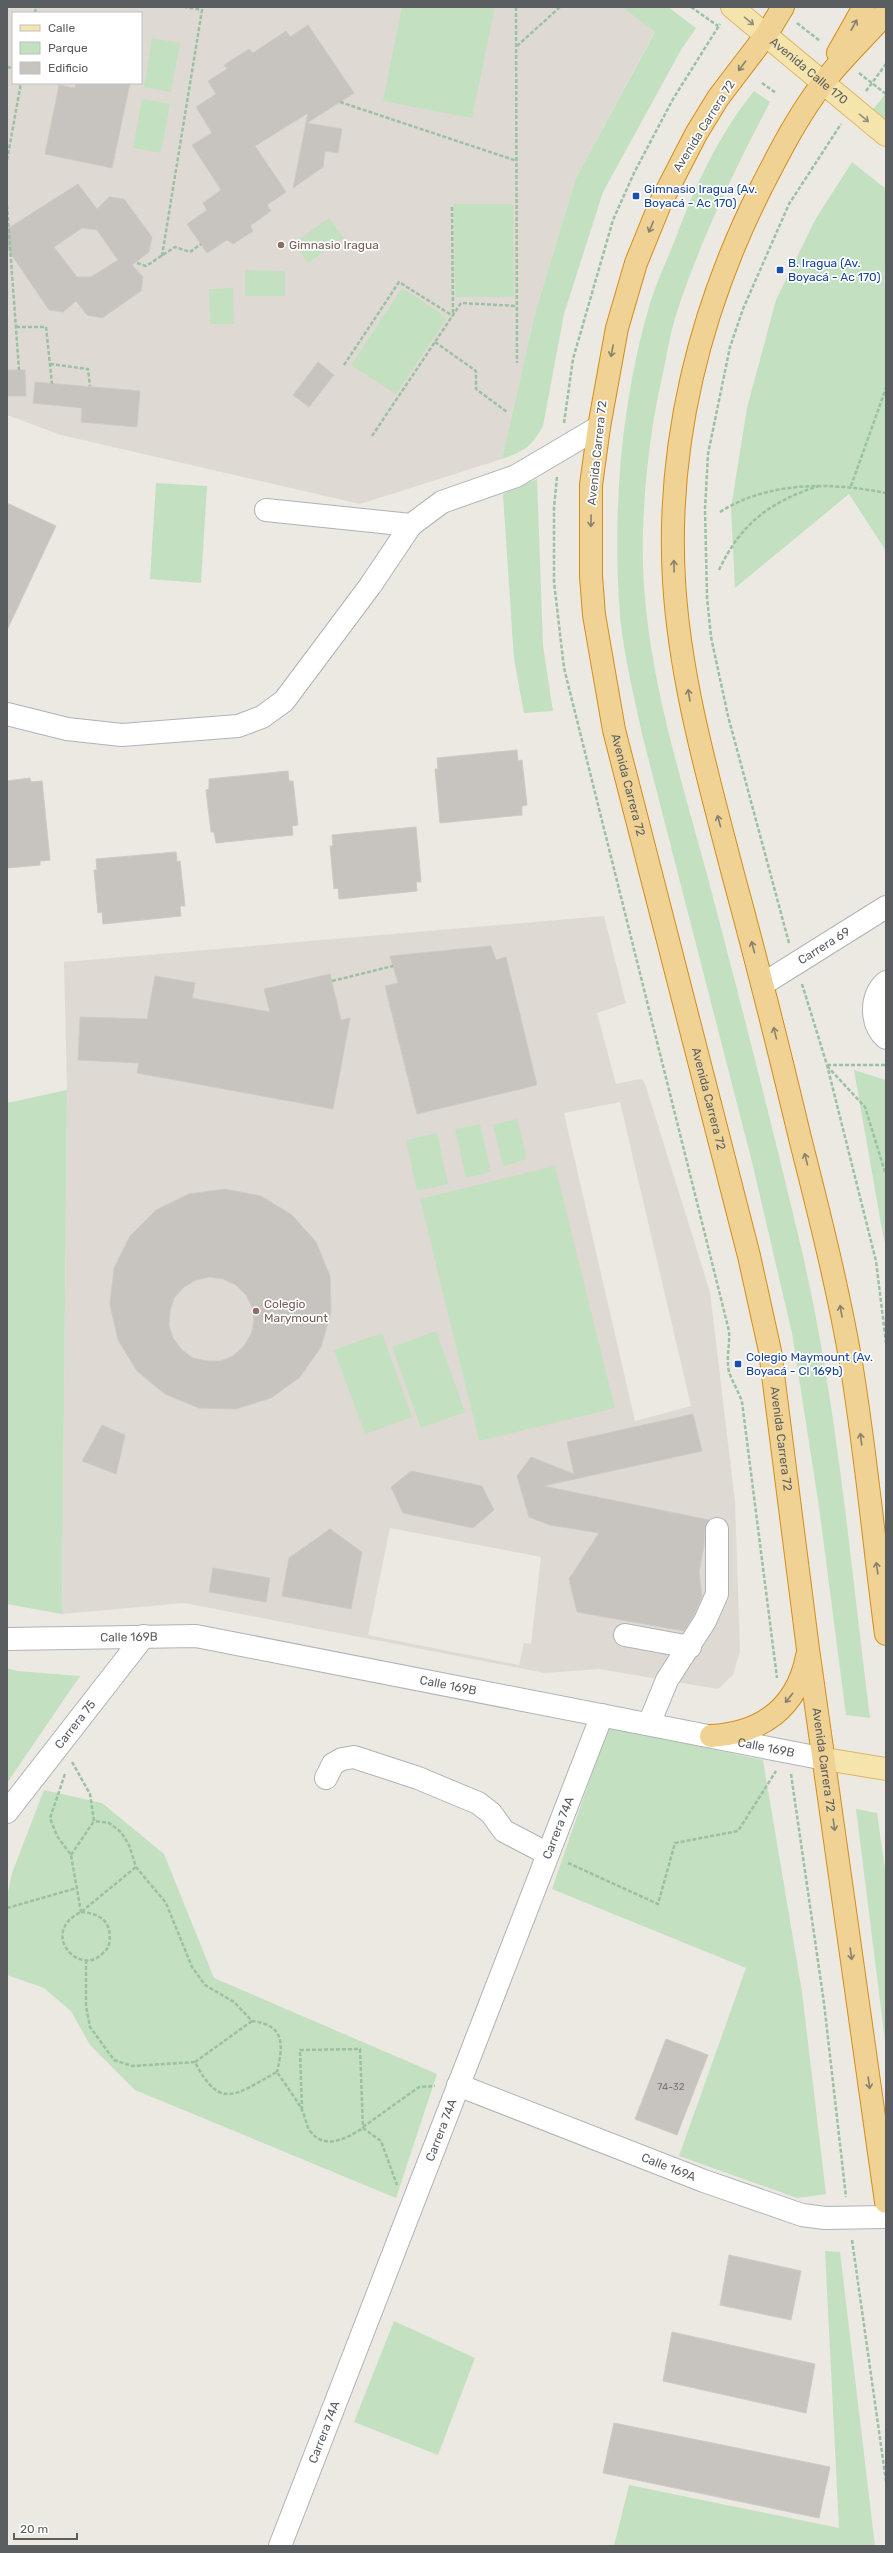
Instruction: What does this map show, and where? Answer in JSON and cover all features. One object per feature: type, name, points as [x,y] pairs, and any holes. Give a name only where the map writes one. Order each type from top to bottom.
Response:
[{"type":"highway","name":"Avenida Carrera 72","points":[[783,7],[766,35],[707,116],[675,172],[636,263],[617,328],[599,427],[591,485],[594,615],[600,657],[614,730],[653,875],[762,1313],[777,1395],[808,1649],[825,1759],[886,2202]]},
{"type":"highway","name":"Avenida Carrera 72","points":[[766,35],[794,7]]},
{"type":"highway","points":[[864,7],[822,84],[775,160],[729,257],[696,360],[675,465],[674,581],[690,700],[703,760],[763,984],[839,1298],[851,1368],[886,1634]]},
{"type":"highway","points":[[822,84],[883,13]]},
{"type":"highway","points":[[711,1736],[742,1732],[756,1726],[781,1709],[795,1691],[804,1671],[808,1649]]},
{"type":"main road","name":"Avenida Calle 170","points":[[732,7],[822,84],[886,135]]},
{"type":"main road","name":"Calle 169B","points":[[825,1759],[886,1769]]},
{"type":"street","points":[[7,714],[68,729],[122,735],[238,726],[262,717],[284,701],[370,586],[411,525],[442,502],[516,476],[599,427]]},
{"type":"street","points":[[266,510],[411,525]]},
{"type":"street","name":"Carrera 69","points":[[763,984],[886,907]]},
{"type":"street","points":[[886,982],[881,986],[875,997],[874,1009],[877,1026],[886,1038]]},
{"type":"street","points":[[649,1724],[667,1680],[690,1647],[717,1594],[717,1529]]},
{"type":"street","points":[[625,1635],[690,1647]]},
{"type":"street","name":"Carrera 75","points":[[7,1812],[144,1636]]},
{"type":"street","name":"Calle 169B","points":[[7,1639],[196,1636],[825,1759]]},
{"type":"street","name":"Carrera 74A","points":[[280,2546],[602,1715]]},
{"type":"street","points":[[326,1778],[333,1764],[342,1759],[354,1757],[418,1778],[478,1802],[491,1813],[504,1831],[548,1854]]},
{"type":"street","name":"Calle 169A","points":[[458,2085],[704,2181],[802,2215],[849,2218],[886,2217]]},
{"type":"path","points":[[162,256],[202,10],[185,7]]},
{"type":"path","points":[[516,7],[517,363]]},
{"type":"path","points":[[516,46],[560,7]]},
{"type":"path","points":[[691,7],[718,26],[673,99],[634,173],[613,220],[574,359],[560,451],[554,508],[554,582],[564,668],[729,1331],[727,1352],[730,1374],[738,1387],[742,1402],[781,1709]]},
{"type":"path","points":[[862,96],[886,64]]},
{"type":"path","points":[[865,78],[886,94]]},
{"type":"path","points":[[762,83],[776,93]]},
{"type":"path","points":[[7,160],[21,84]]},
{"type":"path","points":[[340,102],[517,161]]},
{"type":"path","points":[[832,136],[788,204],[743,309],[730,347],[708,454],[706,525],[708,597],[711,638],[728,716],[795,963],[827,1065],[876,1261],[886,1344]]},
{"type":"path","points":[[7,205],[19,370]]},
{"type":"path","points":[[452,207],[453,316]]},
{"type":"path","points":[[137,263],[146,266],[175,247],[190,252],[201,244]]},
{"type":"path","points":[[344,365],[399,282],[453,316]]},
{"type":"path","points":[[372,436],[461,303],[517,306]]},
{"type":"path","points":[[16,326],[46,327],[52,384]]},
{"type":"path","points":[[435,342],[476,371],[476,390],[508,412]]},
{"type":"path","points":[[50,364],[88,368],[90,386]]},
{"type":"path","points":[[851,486],[886,388]]},
{"type":"path","points":[[720,512],[736,501],[774,491],[811,485],[851,486],[886,493]]},
{"type":"path","points":[[719,570],[735,542],[755,520],[776,503],[820,486]]},
{"type":"path","points":[[332,981],[393,966]]},
{"type":"path","points":[[827,1065],[886,1065]]},
{"type":"path","points":[[827,1065],[865,1107],[886,1175]]},
{"type":"path","points":[[548,1854],[658,1904],[675,1843],[738,1831],[788,1752]]},
{"type":"path","points":[[788,1752],[824,2003],[849,2218],[886,2481]]},
{"type":"path","points":[[71,1855],[94,1821],[90,1794],[70,1760],[50,1818],[57,1836],[71,1855],[81,1912]]},
{"type":"path","points":[[94,1821],[109,1824],[121,1832],[129,1845],[136,1867],[166,1903],[192,1967],[205,1985],[234,2002],[252,2021]]},
{"type":"path","points":[[81,1912],[95,1912],[106,1920],[111,1933],[109,1947],[99,1957],[86,1960],[74,1957],[66,1949],[62,1938],[64,1926],[71,1917],[81,1912],[136,1867]]},
{"type":"path","points":[[7,1908],[77,1888]]},
{"type":"path","points":[[86,1960],[86,2006],[90,2027],[114,2060],[132,2066],[195,2062],[252,2021],[265,2022],[277,2031],[280,2041],[277,2072],[302,2110],[310,2131],[317,2138],[331,2142],[342,2140],[363,2128],[419,2087],[458,2085]]},
{"type":"path","points":[[302,2110],[300,2050],[360,2049],[363,2128]]},
{"type":"path","points":[[195,2062],[211,2088],[226,2094],[238,2093],[277,2072]]},
{"type":"path","points":[[363,2128],[381,2141],[408,2215]]},
{"type":"shaded area","name":"Gimnasio Iragua","points":[[7,7],[622,7],[655,31],[576,178],[535,313],[502,459],[360,504],[61,435],[7,415]]},
{"type":"shaded area","name":"Colegio Marymount","points":[[604,916],[626,1003],[597,1013],[616,1084],[639,1079],[643,1080],[710,1292],[735,1502],[740,1651],[733,1675],[718,1689],[599,1669],[545,1673],[184,1603],[62,1614],[67,1090],[64,962]],"holes":[[[620,1102],[691,1406],[635,1421],[564,1113]],[[390,1528],[541,1557],[531,1644],[524,1643],[519,1665],[368,1635]]]},
{"type":"green space","points":[[402,7],[495,7],[472,118],[383,101]]},
{"type":"green space","points":[[622,7],[668,7],[696,28],[681,50],[603,192],[564,314],[543,426],[531,444],[522,451],[502,459],[535,313],[576,178],[655,32]]},
{"type":"green space","points":[[152,38],[180,43],[171,92],[144,87]]},
{"type":"green space","points":[[754,91],[770,102],[718,207],[685,287],[670,337],[655,412],[647,470],[643,530],[643,575],[647,620],[654,664],[673,752],[709,882],[756,1064],[801,1247],[813,1305],[824,1363],[842,1481],[870,1718],[846,1715],[819,1507],[792,1333],[752,1162],[642,734],[628,668],[620,618],[617,564],[619,488],[626,413],[640,339],[650,303],[699,181],[729,126]]},
{"type":"green space","points":[[886,93],[886,124],[871,112]]},
{"type":"green space","points":[[142,99],[170,104],[161,153],[133,148]]},
{"type":"green space","points":[[852,162],[886,189],[886,551],[849,494],[735,588],[731,508],[747,408],[776,300],[815,220]]},
{"type":"green space","points":[[454,204],[513,204],[514,297],[455,297]]},
{"type":"green space","points":[[329,218],[344,238],[308,263],[294,243]]},
{"type":"green space","points":[[245,270],[285,271],[285,296],[245,296]]},
{"type":"green space","points":[[233,288],[234,324],[210,324],[209,289]]},
{"type":"green space","points":[[402,288],[447,318],[396,394],[351,365]]},
{"type":"green space","points":[[537,479],[543,646],[553,711],[524,713],[514,659],[503,494]]},
{"type":"green space","points":[[156,483],[207,486],[201,583],[150,579]]},
{"type":"green space","points":[[854,1070],[886,1080],[886,1248],[881,1224]]},
{"type":"green space","points":[[67,1090],[62,1614],[7,1604],[7,1103]]},
{"type":"green space","points":[[517,1119],[527,1159],[503,1166],[493,1125]]},
{"type":"green space","points":[[480,1124],[491,1172],[466,1178],[455,1129]]},
{"type":"green space","points":[[437,1133],[448,1184],[417,1191],[406,1140]]},
{"type":"green space","points":[[555,1166],[615,1408],[479,1441],[420,1199]]},
{"type":"green space","points":[[436,1331],[465,1412],[421,1428],[392,1347]]},
{"type":"green space","points":[[382,1333],[412,1417],[365,1434],[334,1350]]},
{"type":"green space","points":[[7,1668],[17,1671],[80,1676],[7,1783]]},
{"type":"green space","points":[[608,1727],[763,1760],[802,1992],[826,2194],[797,2198],[679,2156],[746,1968],[552,1889]]},
{"type":"green space","points":[[44,1790],[102,1803],[164,1854],[214,1978],[437,2074],[396,2198],[135,2090],[90,2045],[71,2011],[44,1988],[7,1975],[7,1898],[12,1873]]},
{"type":"green space","points":[[856,1809],[877,1813],[886,1875],[886,2049]]},
{"type":"green space","points":[[825,2251],[840,2252],[875,2546],[614,2546],[629,2485],[839,2528]]},
{"type":"green space","points":[[394,2321],[475,2358],[438,2455],[354,2422]]},
{"type":"building","points":[[308,25],[354,93],[307,123],[342,129],[338,153],[325,151],[323,167],[293,188],[308,113],[255,146],[286,192],[267,205],[271,211],[250,226],[253,231],[233,244],[227,240],[207,253],[187,224],[207,210],[203,203],[221,190],[192,145],[212,133],[196,107],[216,94],[208,81],[227,69],[224,65],[249,49],[253,53],[286,31],[290,37]]},
{"type":"building","points":[[76,84],[130,84],[112,168],[45,154],[59,85],[75,88]]},
{"type":"building","points":[[78,184],[97,209],[109,197],[124,199],[152,237],[149,252],[132,265],[143,277],[141,291],[102,318],[87,315],[76,301],[63,312],[49,310],[7,248],[7,229]],"holes":[[[82,228],[97,230],[118,260],[91,277],[77,277],[54,247]]]},
{"type":"building","points":[[318,362],[334,375],[309,407],[293,395]]},
{"type":"building","points":[[7,370],[25,370],[26,396],[7,396]]},
{"type":"building","points":[[35,382],[140,391],[137,427],[81,422],[82,408],[33,403]]},
{"type":"building","points":[[7,503],[56,526],[7,630]]},
{"type":"building","points":[[517,750],[518,761],[522,760],[527,805],[522,806],[522,815],[440,823],[435,769],[438,769],[437,758]]},
{"type":"building","points":[[288,771],[289,781],[293,781],[298,825],[292,826],[293,835],[216,843],[214,832],[211,832],[206,790],[209,789],[209,779]]},
{"type":"building","points":[[30,778],[31,782],[42,781],[50,860],[40,861],[40,865],[7,868],[7,781]]},
{"type":"building","points":[[416,827],[421,882],[416,882],[417,891],[339,899],[338,888],[334,889],[330,846],[333,846],[332,835]]},
{"type":"building","points":[[176,852],[177,862],[180,861],[185,906],[180,906],[181,916],[103,924],[102,912],[98,913],[94,870],[97,870],[96,859]]},
{"type":"building","points":[[491,946],[496,960],[506,957],[537,1085],[417,1114],[385,986],[398,983],[390,956]]},
{"type":"building","points":[[330,974],[341,1020],[350,1018],[333,1109],[137,1073],[139,1063],[78,1060],[80,1017],[147,1019],[155,976],[195,983],[192,998],[270,1012],[264,989]]},
{"type":"building","points":[[225,1189],[261,1196],[292,1215],[316,1242],[330,1276],[331,1312],[321,1347],[300,1377],[271,1398],[236,1409],[199,1408],[165,1394],[137,1371],[118,1340],[110,1304],[114,1268],[130,1236],[156,1210],[189,1194]],"holes":[[[210,1277],[223,1279],[236,1285],[246,1295],[252,1307],[254,1321],[251,1334],[244,1346],[233,1356],[220,1361],[207,1361],[193,1358],[182,1350],[173,1338],[169,1325],[170,1311],[174,1298],[184,1287],[196,1280]]]},
{"type":"building","points":[[693,1414],[702,1451],[543,1486],[709,1520],[705,1529],[704,1545],[699,1572],[702,1596],[694,1615],[684,1631],[577,1612],[569,1579],[599,1533],[550,1525],[529,1517],[517,1476],[531,1457],[574,1474],[567,1442]]},
{"type":"building","points":[[102,1425],[125,1435],[116,1474],[82,1461]]},
{"type":"building","points":[[411,1471],[482,1486],[494,1510],[473,1528],[403,1513],[391,1487]]},
{"type":"building","points":[[330,1529],[362,1552],[351,1609],[282,1596],[289,1558]]},
{"type":"building","points":[[213,1568],[270,1578],[266,1602],[209,1592]]},
{"type":"building","points":[[666,2039],[708,2055],[677,2135],[635,2119]]},
{"type":"building","points":[[729,2255],[801,2271],[791,2320],[720,2305]]},
{"type":"building","points":[[672,2332],[815,2364],[806,2413],[663,2381]]},
{"type":"building","points":[[614,2423],[830,2467],[819,2518],[603,2473]]},
{"type":"place","name":"Gimnasio Iragua (Av. Boyacá - Ac 170)","points":[[636,196]]},
{"type":"place","name":"Gimnasio Iragua","points":[[281,245]]},
{"type":"place","name":"B. Iragua (Av. Boyacá - Ac 170)","points":[[780,270]]},
{"type":"place","name":"Colegio Marymount","points":[[256,1311]]},
{"type":"place","name":"Colegio Maymount (Av. Boyacá - Cl 169b)","points":[[738,1364]]}]
